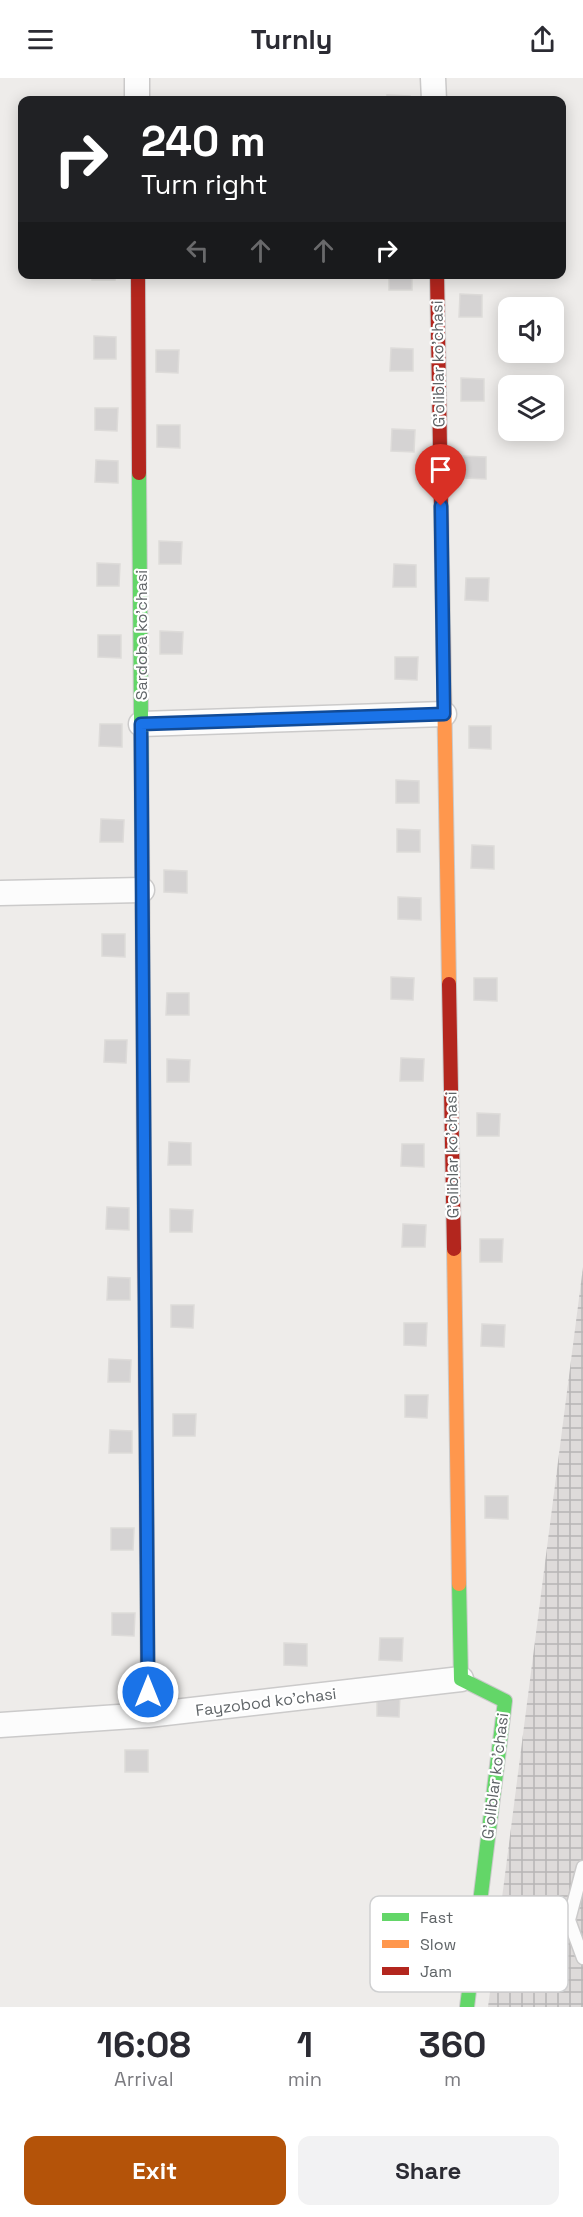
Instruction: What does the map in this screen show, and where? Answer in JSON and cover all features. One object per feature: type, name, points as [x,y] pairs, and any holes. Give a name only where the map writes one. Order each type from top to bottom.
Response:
[{"type":"street","points":[[136,78],[137,96]]},
{"type":"street","points":[[433,78],[434,96]]},
{"type":"street","name":"Sardoba ko'chasi","points":[[138,279],[148,1715]]},
{"type":"street","name":"G'oliblar ko'chasi","points":[[436,279],[460,1679],[504,1701],[480,1896]]},
{"type":"street","points":[[141,724],[444,714]]},
{"type":"street","points":[[0,893],[142,890]]},
{"type":"street","name":"Fayzobod ko'chasi","points":[[0,1725],[148,1715],[460,1679]]},
{"type":"street","name":"G'oliblar ko'chasi","points":[[467,2007],[469,1992]]},
{"type":"lane","points":[[583,1867],[569,1920],[583,1958]]},
{"type":"shaded area","points":[[583,1267],[583,2007],[488,2007],[490,1992],[568,1992],[568,1896],[502,1896]]},
{"type":"building","points":[[92,279],[115,279],[115,280]]},
{"type":"building","points":[[389,279],[412,279],[412,290],[389,290]]},
{"type":"building","points":[[460,294],[482,295],[482,317],[459,317]]},
{"type":"building","points":[[94,336],[116,337],[116,359],[94,359]]},
{"type":"building","points":[[391,348],[413,349],[413,371],[390,371]]},
{"type":"building","points":[[156,350],[179,350],[178,373],[156,372]]},
{"type":"building","points":[[461,378],[484,379],[484,401],[461,401]]},
{"type":"building","points":[[95,408],[118,408],[117,431],[95,430]]},
{"type":"building","points":[[157,425],[180,425],[180,448],[157,447]]},
{"type":"building","points":[[392,429],[415,430],[414,452],[391,451]]},
{"type":"building","points":[[463,456],[486,457],[486,479],[463,478]]},
{"type":"building","points":[[96,460],[118,461],[118,483],[95,482]]},
{"type":"building","points":[[159,541],[182,542],[181,564],[159,564]]},
{"type":"building","points":[[97,563],[120,564],[119,586],[97,586]]},
{"type":"building","points":[[394,564],[416,565],[416,587],[393,587]]},
{"type":"building","points":[[466,578],[489,578],[488,601],[465,600]]},
{"type":"building","points":[[160,631],[183,632],[182,654],[160,654]]},
{"type":"building","points":[[98,635],[121,635],[121,658],[98,657]]},
{"type":"building","points":[[395,657],[418,657],[417,680],[395,679]]},
{"type":"building","points":[[100,724],[122,724],[122,747],[99,746]]},
{"type":"building","points":[[469,726],[491,726],[491,749],[469,748]]},
{"type":"building","points":[[396,780],[419,781],[419,803],[396,803]]},
{"type":"building","points":[[101,819],[124,820],[123,842],[100,842]]},
{"type":"building","points":[[397,829],[420,830],[420,852],[397,852]]},
{"type":"building","points":[[472,845],[494,846],[494,869],[471,868]]},
{"type":"building","points":[[164,870],[187,871],[187,893],[164,892]]},
{"type":"building","points":[[398,897],[421,898],[421,920],[398,919]]},
{"type":"building","points":[[102,934],[125,934],[125,957],[102,956]]},
{"type":"building","points":[[391,977],[414,978],[413,1000],[391,999]]},
{"type":"building","points":[[474,978],[497,978],[497,1001],[474,1000]]},
{"type":"building","points":[[167,993],[189,993],[189,1015],[166,1015]]},
{"type":"building","points":[[105,1040],[127,1040],[126,1063],[104,1062]]},
{"type":"building","points":[[401,1058],[424,1059],[423,1081],[400,1081]]},
{"type":"building","points":[[167,1059],[190,1060],[189,1082],[167,1082]]},
{"type":"building","points":[[477,1113],[500,1114],[499,1136],[477,1136]]},
{"type":"building","points":[[169,1142],[191,1143],[191,1165],[168,1165]]},
{"type":"building","points":[[402,1144],[424,1144],[424,1167],[401,1166]]},
{"type":"building","points":[[107,1207],[129,1208],[129,1230],[106,1229]]},
{"type":"building","points":[[170,1209],[193,1210],[192,1232],[170,1232]]},
{"type":"building","points":[[403,1224],[426,1225],[425,1247],[402,1247]]},
{"type":"building","points":[[480,1239],[503,1239],[502,1262],[480,1262]]},
{"type":"building","points":[[108,1277],[130,1278],[130,1300],[107,1300]]},
{"type":"building","points":[[171,1305],[194,1305],[193,1328],[171,1327]]},
{"type":"building","points":[[404,1323],[427,1323],[426,1346],[404,1345]]},
{"type":"building","points":[[482,1324],[505,1325],[504,1347],[481,1346]]},
{"type":"building","points":[[109,1359],[131,1360],[130,1382],[108,1382]]},
{"type":"building","points":[[405,1395],[428,1395],[427,1418],[405,1417]]},
{"type":"building","points":[[173,1414],[196,1414],[195,1436],[173,1436]]},
{"type":"building","points":[[110,1430],[132,1431],[132,1453],[109,1453]]},
{"type":"building","points":[[485,1496],[508,1496],[508,1519],[485,1518]]},
{"type":"building","points":[[111,1528],[134,1528],[133,1550],[111,1550]]},
{"type":"building","points":[[112,1613],[135,1613],[134,1636],[112,1635]]},
{"type":"building","points":[[380,1638],[403,1638],[402,1661],[379,1660]]},
{"type":"building","points":[[284,1643],[307,1644],[307,1666],[284,1665]]},
{"type":"building","points":[[377,1694],[400,1695],[399,1717],[377,1716]]},
{"type":"building","points":[[125,1750],[148,1750],[148,1772],[125,1772]]},
{"type":"traffic: fast","points":[[139,473],[142,838]]},
{"type":"traffic: fast","points":[[459,1584],[461,1679],[505,1701],[481,1896]]},
{"type":"traffic: fast","points":[[467,2007],[469,1992]]},
{"type":"traffic: slow","points":[[442,564],[449,984]]},
{"type":"traffic: slow","points":[[142,838],[144,1170]]},
{"type":"traffic: slow","points":[[454,1249],[459,1584]]},
{"type":"traffic: slow","points":[[147,1564],[148,1715]]},
{"type":"traffic: jam","points":[[138,279],[139,473]]},
{"type":"traffic: jam","points":[[437,279],[442,564]]},
{"type":"traffic: jam","points":[[449,984],[454,1249]]},
{"type":"traffic: jam","points":[[144,1170],[147,1564]]},
{"type":"route","points":[[148,1692],[141,724],[444,714],[441,506]]}]
